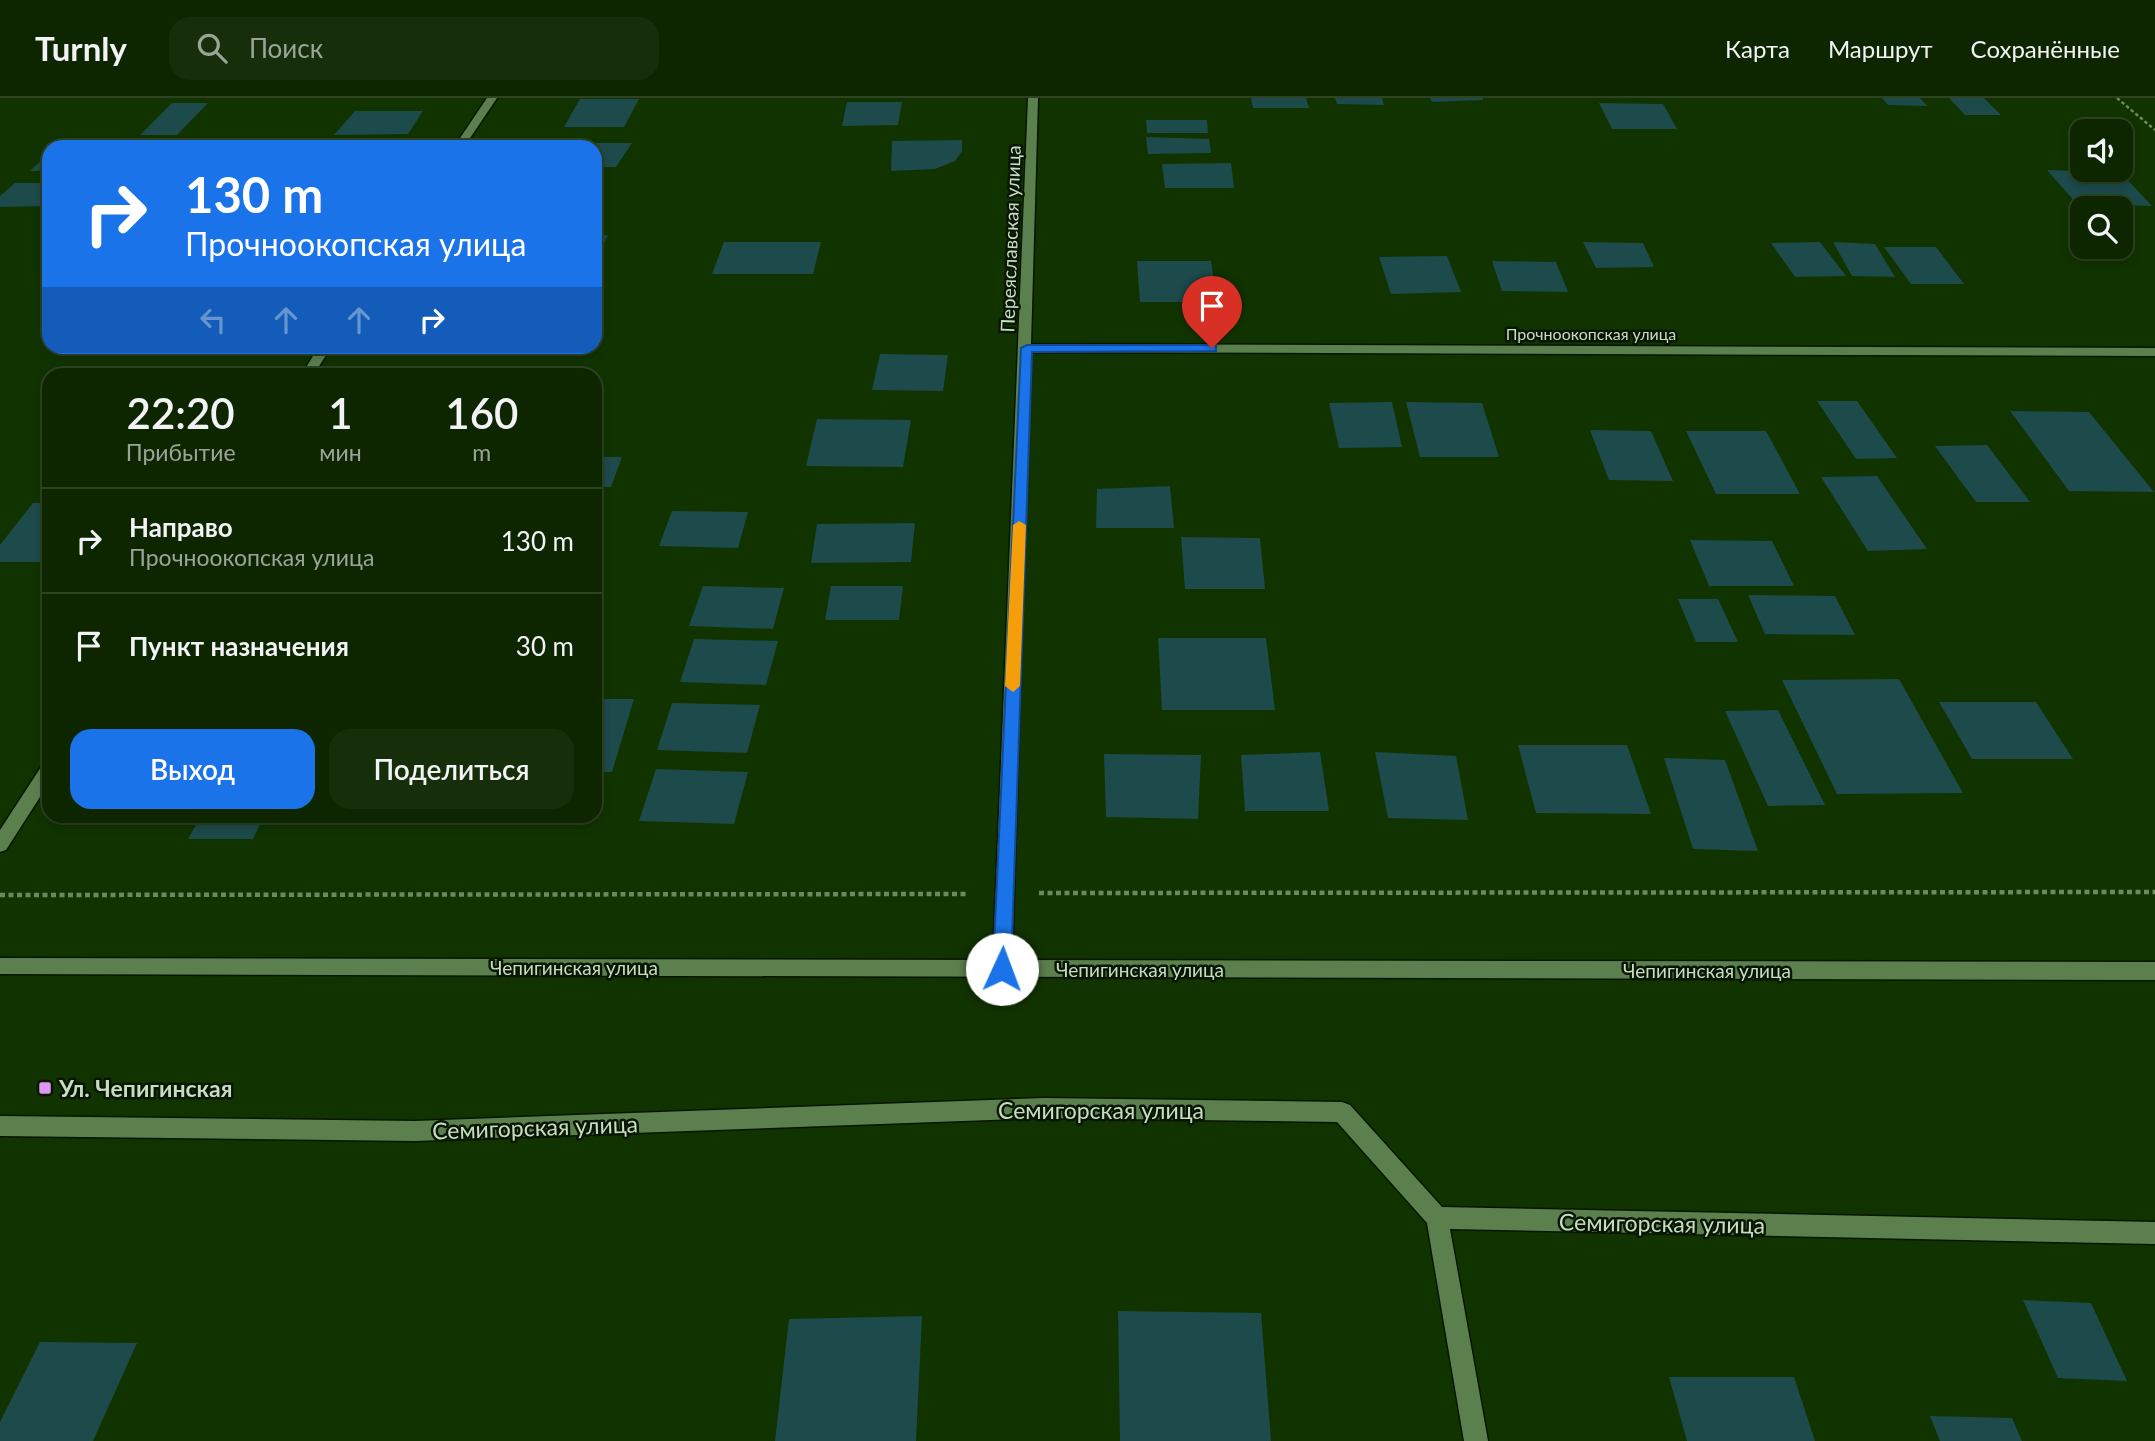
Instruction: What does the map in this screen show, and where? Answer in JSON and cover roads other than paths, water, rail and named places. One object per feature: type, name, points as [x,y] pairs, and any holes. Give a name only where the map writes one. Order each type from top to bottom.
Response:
[{"type":"street","points":[[464,140],[492,98]]},
{"type":"street","name":"Переяславская улица","points":[[1002,969],[1027,348],[1033,98]]},
{"type":"street","name":"Прочноокопская улица","points":[[1027,348],[2155,352]]},
{"type":"street","points":[[0,845],[42,780]]},
{"type":"street","name":"Чепигинская улица","points":[[0,966],[2155,971]]},
{"type":"street","name":"Семигорская улица","points":[[0,1126],[415,1131],[1044,1108],[1342,1112],[1437,1218],[2155,1233]]},
{"type":"street","points":[[1437,1218],[1476,1441]]},
{"type":"place","name":"Ул. Чепигинская","points":[[45,1088]]}]
